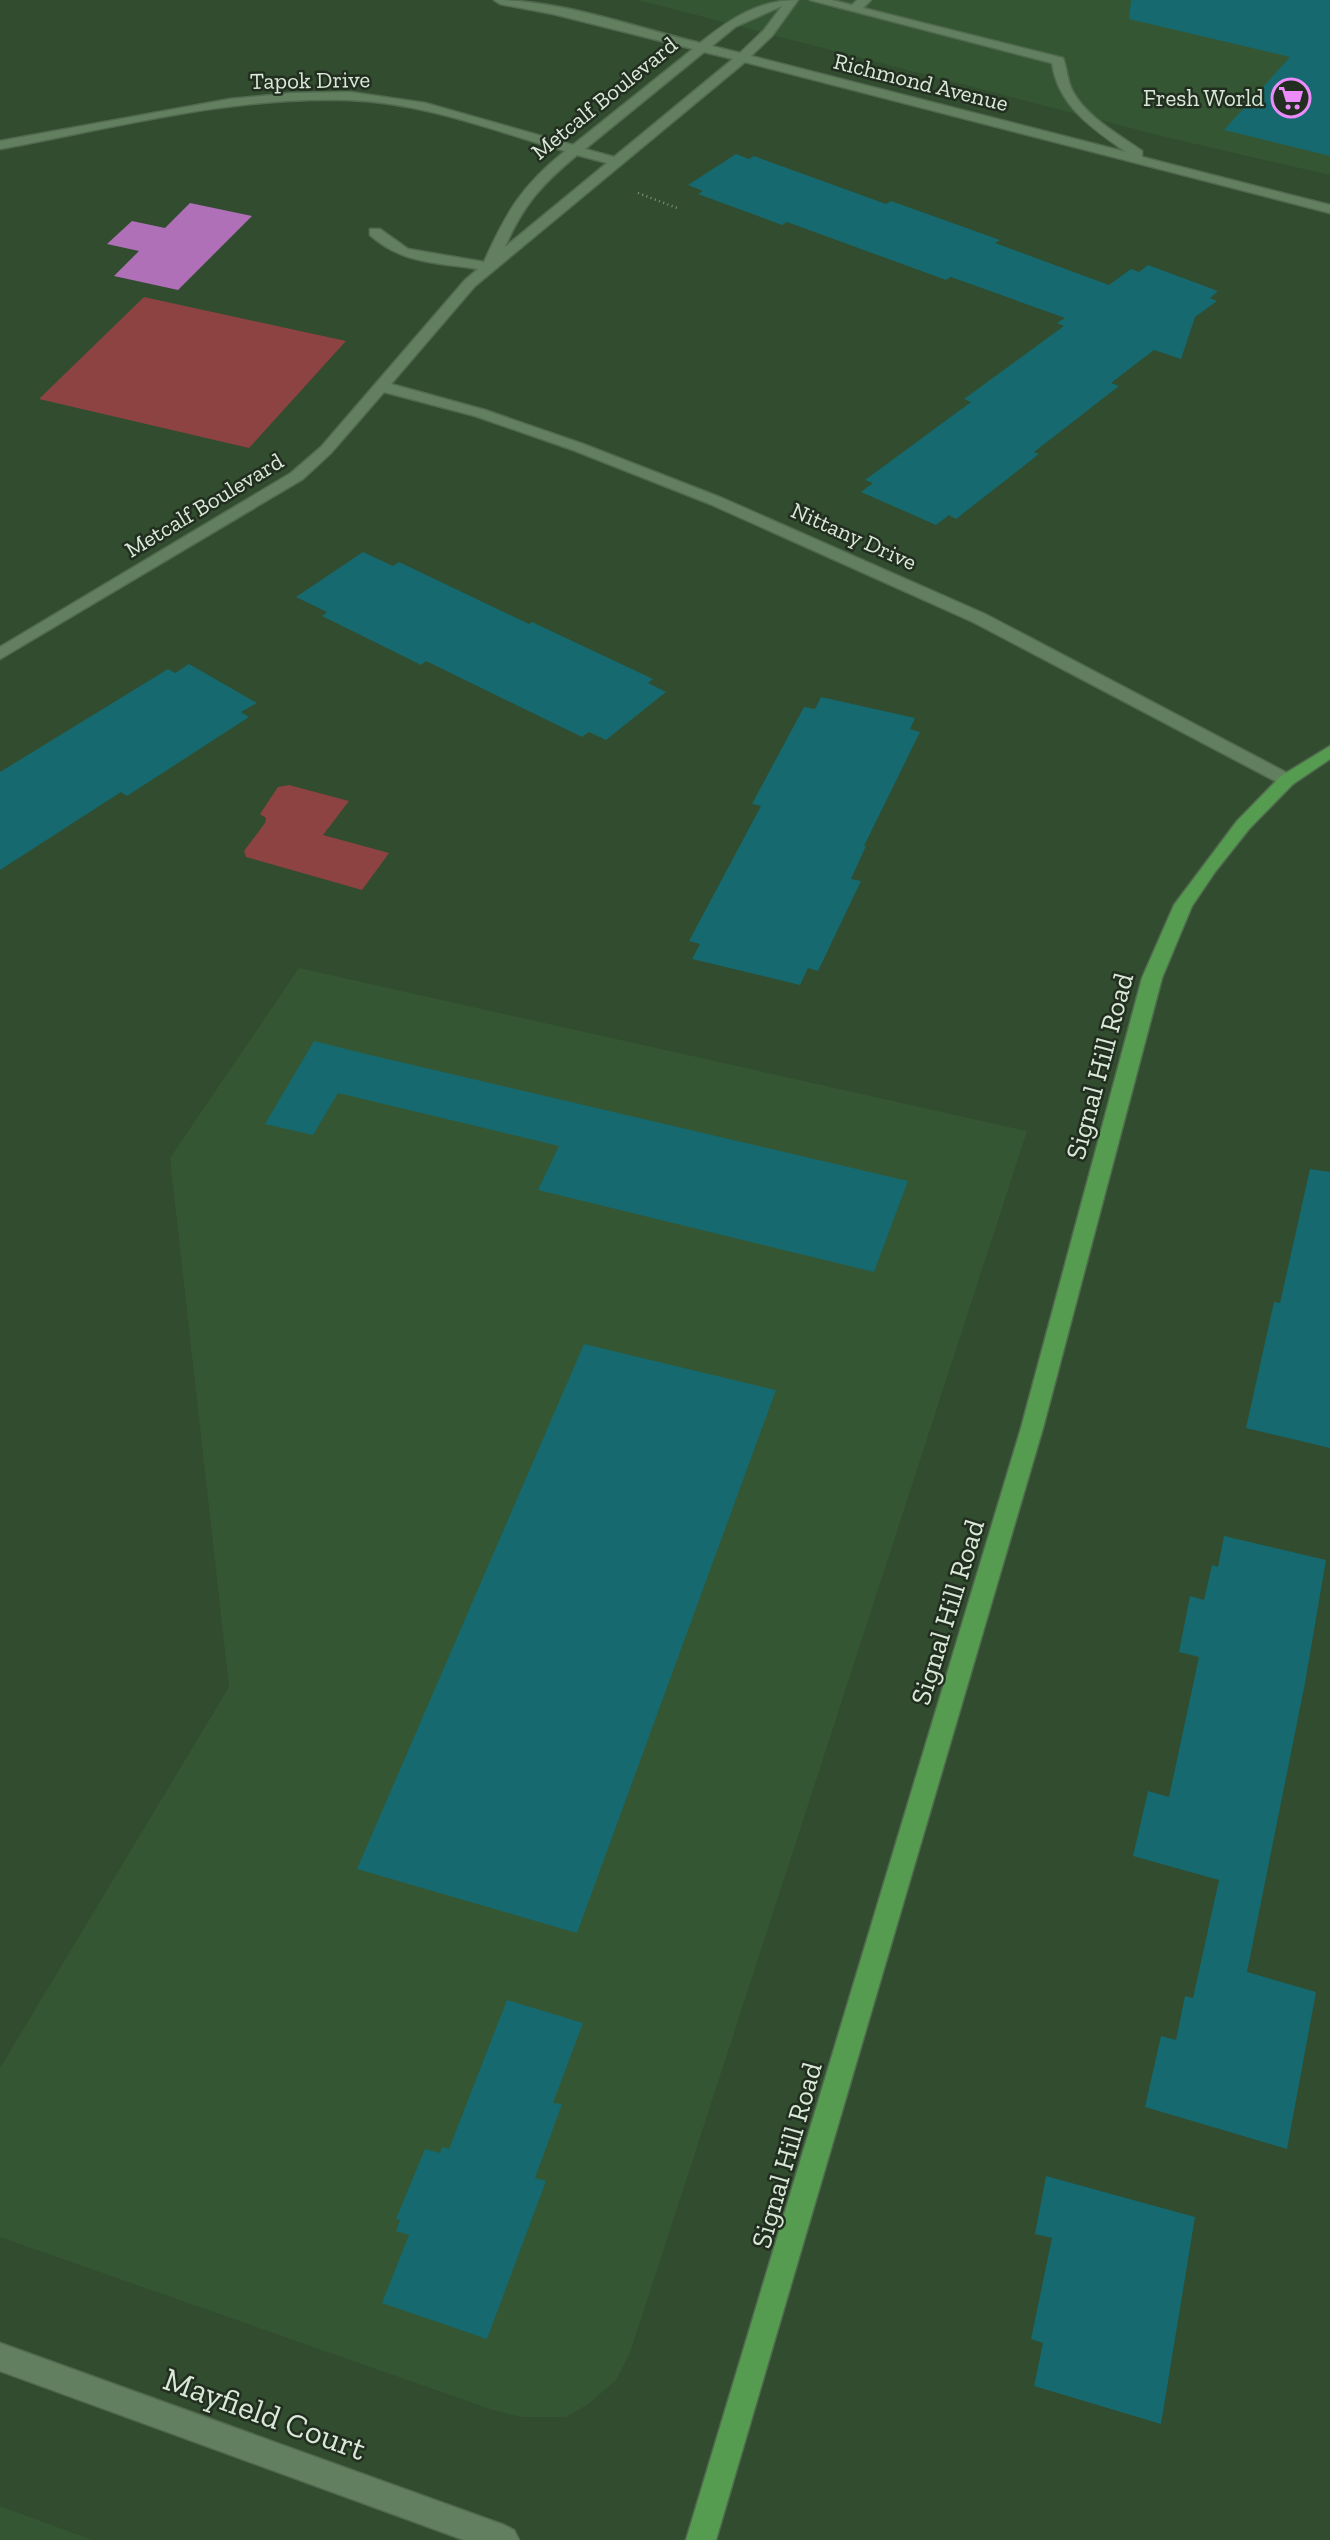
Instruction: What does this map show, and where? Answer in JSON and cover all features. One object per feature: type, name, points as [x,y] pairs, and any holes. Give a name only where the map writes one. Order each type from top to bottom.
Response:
[{"type":"main road","name":"Signal Hill Road","points":[[701,2540],[1032,1428],[1152,978],[1183,905],[1243,825],[1287,780],[1330,751]]},
{"type":"street","name":"Richmond Avenue","points":[[500,0],[554,10],[701,47],[1330,209]]},
{"type":"street","name":"Metcalf Boulevard","points":[[489,267],[495,247],[512,215],[531,188],[573,149],[732,24],[784,0]]},
{"type":"street","name":"Metcalf Boulevard","points":[[0,654],[279,489],[326,450],[460,294],[742,58],[768,33],[792,0]]},
{"type":"street","points":[[816,0],[1058,61],[1058,77],[1068,97],[1093,121],[1144,160]]},
{"type":"street","points":[[854,9],[865,0]]},
{"type":"street","name":"Tapok Drive","points":[[0,145],[202,107],[325,96],[376,99],[425,107],[617,162]]},
{"type":"street","points":[[375,232],[391,247],[404,253],[489,267]]},
{"type":"street","name":"Nittany Drive","points":[[380,386],[480,413],[579,447],[716,501],[979,618],[1287,780]]},
{"type":"street","name":"Mayfield Court","points":[[0,2357],[504,2540]]},
{"type":"shaded area","points":[[638,0],[1330,0],[1330,175],[1165,137]]},
{"type":"shaded area","points":[[190,203],[252,216],[178,290],[114,276],[139,251],[107,244],[132,221],[165,228]]},
{"type":"shaded area","points":[[144,297],[346,341],[249,448],[39,399]]},
{"type":"shaded area","points":[[289,785],[349,801],[323,835],[389,853],[362,890],[246,857],[244,851],[265,823],[266,818],[260,814],[278,787]]},
{"type":"shaded area","points":[[299,968],[1027,1131],[630,2353],[616,2380],[587,2405],[566,2417],[521,2417],[493,2410],[0,2237],[0,2068],[229,1687],[170,1158]]},
{"type":"shaded area","points":[[0,2506],[92,2540],[0,2540]]},
{"type":"building","points":[[1131,0],[1330,0],[1330,156],[1224,130],[1290,57],[1129,19]]},
{"type":"building","points":[[736,154],[749,159],[754,156],[886,204],[891,201],[1000,240],[995,243],[1109,285],[1131,269],[1139,272],[1148,265],[1218,291],[1210,298],[1217,301],[1195,317],[1181,359],[1154,350],[1111,383],[1119,386],[1034,452],[1039,454],[956,519],[949,515],[936,525],[861,492],[873,483],[865,480],[971,402],[964,399],[1064,326],[1057,323],[1065,318],[951,277],[946,280],[787,222],[782,225],[698,194],[703,191],[688,185]]},
{"type":"building","points":[[363,552],[393,566],[399,562],[529,624],[532,622],[653,679],[648,683],[666,692],[606,740],[589,732],[582,737],[426,661],[421,665],[322,616],[327,612],[296,597]]},
{"type":"building","points":[[189,664],[257,703],[241,712],[249,717],[127,796],[121,792],[0,870],[0,772],[168,669],[175,673]]},
{"type":"building","points":[[821,697],[915,718],[910,729],[920,732],[864,846],[851,879],[861,881],[818,971],[808,968],[800,985],[692,959],[700,944],[689,941],[761,806],[752,804],[804,707],[815,709]]},
{"type":"building","points":[[314,1041],[908,1181],[874,1272],[538,1190],[559,1146],[338,1093],[313,1135],[265,1124]]},
{"type":"building","points":[[1310,1169],[1330,1172],[1330,1448],[1246,1428],[1274,1302],[1280,1303]]},
{"type":"building","points":[[584,1344],[776,1390],[577,1933],[357,1869]]},
{"type":"building","points":[[1224,1536],[1326,1560],[1305,1683],[1247,1972],[1316,1992],[1287,2149],[1145,2107],[1161,2036],[1176,2040],[1185,1996],[1193,1998],[1219,1880],[1133,1856],[1148,1791],[1169,1797],[1199,1657],[1179,1652],[1190,1596],[1204,1600],[1212,1565],[1218,1567]]},
{"type":"building","points":[[507,2000],[583,2023],[553,2103],[562,2104],[535,2178],[546,2181],[487,2339],[382,2303],[409,2235],[396,2231],[400,2220],[396,2219],[425,2149],[440,2153],[442,2147],[449,2149]]},
{"type":"building","points":[[1046,2176],[1195,2217],[1161,2424],[1034,2386],[1043,2343],[1031,2339],[1052,2238],[1035,2234]]},
{"type":"place","name":"Fresh World","points":[[1291,98]]}]
